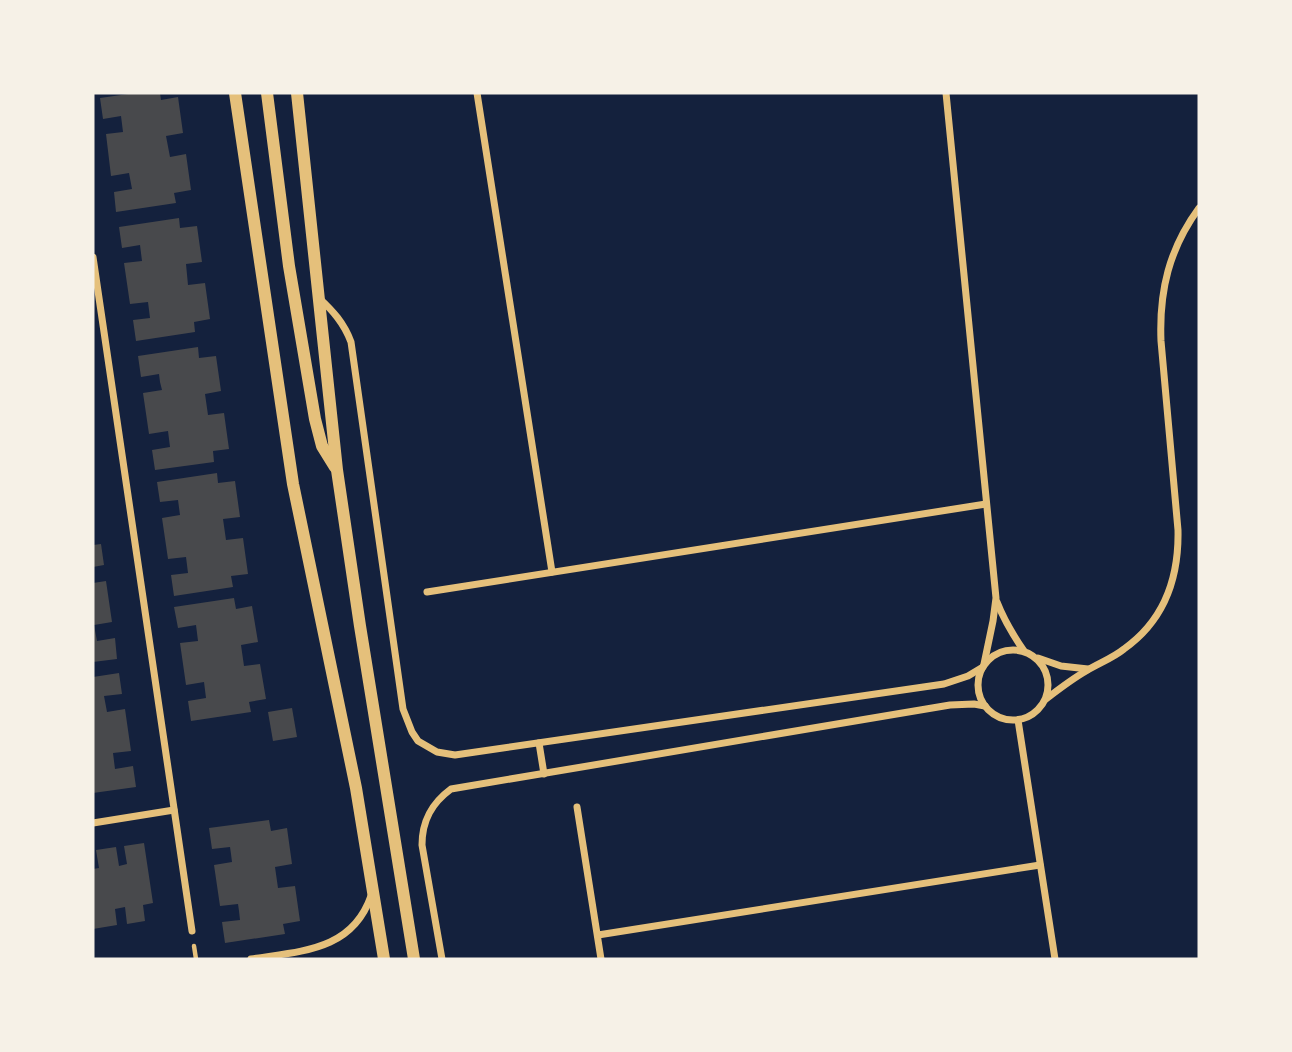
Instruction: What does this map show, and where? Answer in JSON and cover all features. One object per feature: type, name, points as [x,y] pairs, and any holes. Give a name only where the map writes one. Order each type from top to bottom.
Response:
[{"type":"street","points":[[235,93],[293,484],[356,788],[384,959]]},
{"type":"street","points":[[267,93],[289,266],[315,419],[322,446],[337,470]]},
{"type":"street","points":[[297,93],[337,470],[414,959]]},
{"type":"street","points":[[477,93],[552,572]]},
{"type":"street","points":[[946,93],[996,598],[1003,618],[1024,651]]},
{"type":"street","points":[[1088,669],[1061,666],[1015,649],[998,652],[990,657],[979,674],[978,691],[985,706],[1000,717],[1018,720],[1035,713],[1046,699],[1073,678],[1124,650],[1156,617],[1167,597],[1179,553],[1161,341],[1162,298],[1181,236],[1199,208]]},
{"type":"street","points":[[93,257],[192,931]]},
{"type":"street","points":[[318,297],[341,321],[351,342],[403,709],[418,741],[437,752],[455,755],[944,684],[968,676],[984,665],[996,598]]},
{"type":"street","points":[[426,592],[986,504]]},
{"type":"street","points":[[1036,657],[1046,672],[1046,699]]},
{"type":"street","points":[[442,959],[422,834],[430,809],[451,789],[950,705],[985,706]]},
{"type":"street","points":[[1018,720],[1055,959]]},
{"type":"street","points":[[539,743],[544,774]]},
{"type":"street","points":[[577,807],[601,959]]},
{"type":"street","points":[[93,823],[174,810]]},
{"type":"street","points":[[598,935],[1040,865]]},
{"type":"street","points":[[251,959],[306,950],[340,939],[355,926],[366,910],[373,892]]},
{"type":"building","points":[[160,93],[161,100],[178,97],[183,133],[166,136],[170,157],[186,154],[191,190],[174,193],[176,203],[116,212],[114,192],[132,189],[129,173],[111,176],[106,134],[123,132],[121,116],[103,119],[100,98]]},
{"type":"building","points":[[179,218],[180,228],[197,226],[202,262],[186,264],[188,285],[205,283],[210,319],[194,322],[195,332],[136,341],[133,320],[150,318],[148,302],[130,304],[124,263],[142,261],[140,245],[122,248],[119,227]]},
{"type":"building","points":[[198,347],[199,358],[216,356],[221,391],[205,394],[208,415],[224,413],[229,449],[213,451],[214,462],[155,470],[152,450],[170,447],[168,431],[149,434],[143,393],[162,390],[159,374],[141,377],[138,356]]},
{"type":"building","points":[[217,473],[218,483],[235,481],[240,517],[223,519],[226,540],[243,538],[248,574],[231,576],[233,587],[174,596],[171,575],[188,573],[186,557],[168,559],[162,518],[180,515],[178,500],[160,502],[157,482]]},
{"type":"building","points":[[101,544],[104,565],[93,567],[93,545]]},
{"type":"building","points":[[106,581],[112,622],[94,625],[97,641],[115,638],[117,659],[93,662],[93,583]]},
{"type":"building","points":[[234,598],[236,609],[252,606],[258,642],[241,645],[244,666],[260,664],[266,699],[249,702],[251,712],[191,721],[188,701],[206,698],[204,682],[186,685],[180,643],[198,641],[196,625],[178,628],[174,607]]},
{"type":"building","points":[[119,673],[122,694],[104,696],[107,712],[125,709],[131,751],[113,753],[115,769],[133,766],[136,787],[93,793],[93,677]]},
{"type":"building","points":[[292,708],[297,737],[273,741],[268,712]]},
{"type":"building","points":[[269,820],[271,831],[287,828],[292,864],[275,867],[278,888],[295,886],[300,921],[283,924],[285,934],[225,943],[222,922],[240,920],[239,911],[238,904],[220,906],[214,865],[232,862],[231,854],[230,847],[212,849],[209,828]]},
{"type":"building","points":[[144,843],[153,903],[143,905],[145,921],[127,924],[125,907],[115,909],[117,925],[93,929],[93,869],[99,868],[96,850],[116,847],[119,866],[127,864],[124,846]]}]
